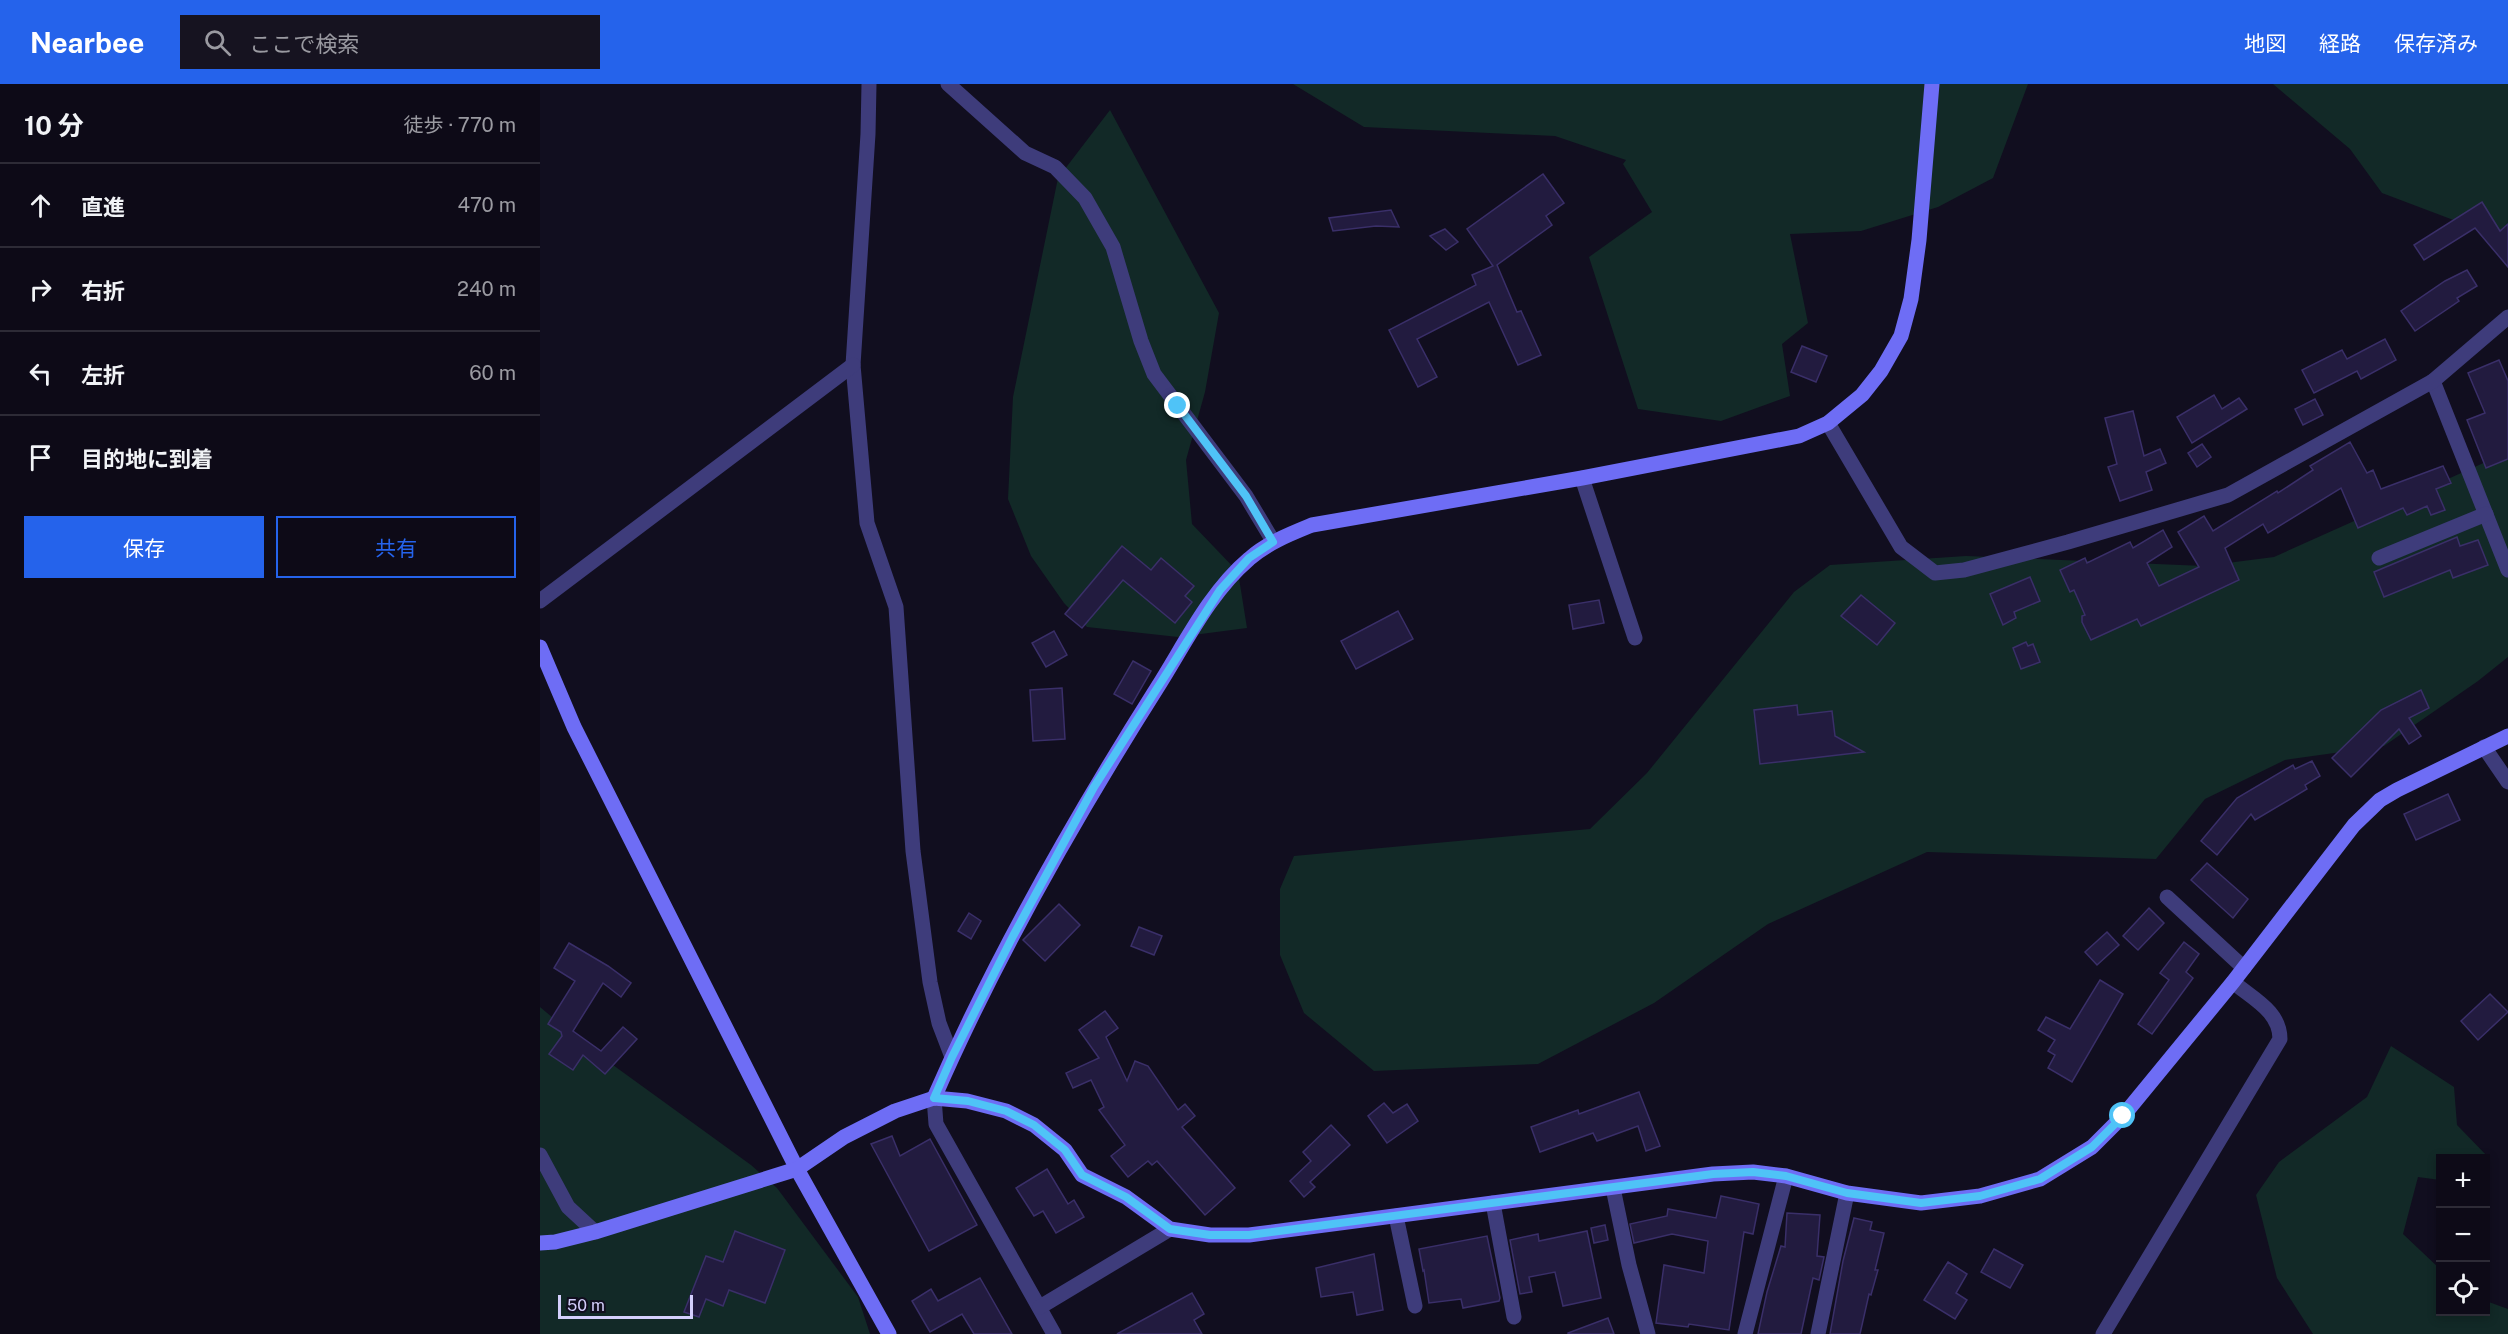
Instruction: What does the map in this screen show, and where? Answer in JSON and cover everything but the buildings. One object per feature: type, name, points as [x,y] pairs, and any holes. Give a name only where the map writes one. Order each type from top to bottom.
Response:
[{"type":"street","points":[[869,84],[868,134],[853,364],[867,523],[896,606],[913,851],[930,982],[939,1023],[952,1057]]},
{"type":"street","points":[[948,84],[1025,153],[1055,167],[1085,198],[1113,247],[1141,341],[1154,374],[1246,496],[1273,542]]},
{"type":"street","points":[[1054,1334],[936,1124],[934,1098],[1013,936],[1094,787],[1220,590],[1249,558],[1273,542],[1312,525],[1758,445],[1799,436],[1828,423],[1862,395],[1881,371],[1901,336],[1911,299],[1919,240],[1932,84]]},
{"type":"street","points":[[1828,423],[1901,546],[1935,573],[1974,567],[2228,495],[2433,381],[2508,317]]},
{"type":"street","points":[[540,601],[853,364]]},
{"type":"street","points":[[2433,381],[2508,570]]},
{"type":"street","points":[[1582,478],[1635,638]]},
{"type":"street","points":[[2379,558],[2486,514]]},
{"type":"street","points":[[540,646],[574,727],[797,1169],[889,1334]]},
{"type":"street","points":[[540,1244],[595,1232],[797,1169],[844,1137],[895,1111],[934,1098],[968,1101],[1006,1111],[1034,1125],[1065,1150],[1082,1175],[1126,1197],[1170,1229],[1210,1235],[1249,1235],[1713,1174],[1753,1172],[1786,1176],[1847,1193],[1921,1203],[1980,1196],[2040,1179],[2092,1147],[2123,1116],[2233,982],[2354,825],[2380,800],[2508,736]]},
{"type":"street","points":[[2484,747],[2508,782]]},
{"type":"street","points":[[2167,897],[2244,968]]},
{"type":"street","points":[[2103,1334],[2280,1039],[2280,1028],[2276,1017],[2233,982]]},
{"type":"street","points":[[540,1155],[568,1207],[595,1232]]},
{"type":"street","points":[[1745,1334],[1786,1176]]},
{"type":"street","points":[[1613,1188],[1629,1265],[1648,1334]]},
{"type":"street","points":[[1818,1334],[1847,1193]]},
{"type":"street","points":[[1493,1203],[1514,1317]]},
{"type":"street","points":[[1396,1216],[1416,1306]]},
{"type":"street","points":[[1040,1307],[1170,1229]]},
{"type":"green space","points":[[1293,84],[2028,84],[1993,178],[1938,207],[1861,231],[1790,234],[1808,323],[1782,344],[1790,396],[1721,421],[1638,409],[1589,257],[1652,212],[1623,164],[1626,160],[1555,136],[1364,127]]},
{"type":"green space","points":[[2273,84],[2508,84],[2508,238],[2501,238],[2382,193],[2350,149]]},
{"type":"green space","points":[[1110,110],[1219,313],[1205,392],[1186,460],[1192,524],[1238,572],[1247,628],[1178,637],[1087,627],[1064,603],[1031,556],[1008,499],[1013,397],[1058,178]]},
{"type":"green space","points":[[2508,452],[2508,657],[2478,681],[2384,746],[2285,760],[2205,799],[2156,859],[1927,852],[1768,924],[1654,1003],[1538,1064],[1374,1071],[1304,1013],[1280,955],[1280,889],[1294,856],[1590,829],[1647,773],[1794,592],[1830,565],[1966,556],[2204,566],[2274,557]]},
{"type":"green space","points":[[540,1007],[584,1044],[751,1165],[777,1188],[858,1297],[870,1334],[540,1334]]},
{"type":"green space","points":[[2391,1046],[2454,1087],[2457,1125],[2485,1154],[2436,1154],[2436,1179],[2418,1177],[2403,1234],[2436,1265],[2436,1316],[2490,1316],[2490,1302],[2508,1309],[2508,1334],[2313,1334],[2277,1278],[2256,1195],[2279,1162],[2367,1097]]},
{"type":"route","points":[[1178,406],[1246,496],[1273,542],[1249,558],[1220,590],[1094,787],[1013,936],[934,1098],[968,1101],[1006,1111],[1034,1125],[1065,1150],[1082,1175],[1126,1197],[1170,1229],[1210,1235],[1249,1235],[1713,1174],[1753,1172],[1786,1176],[1847,1193],[1921,1203],[1980,1196],[2040,1179],[2092,1147],[2123,1116]]}]
